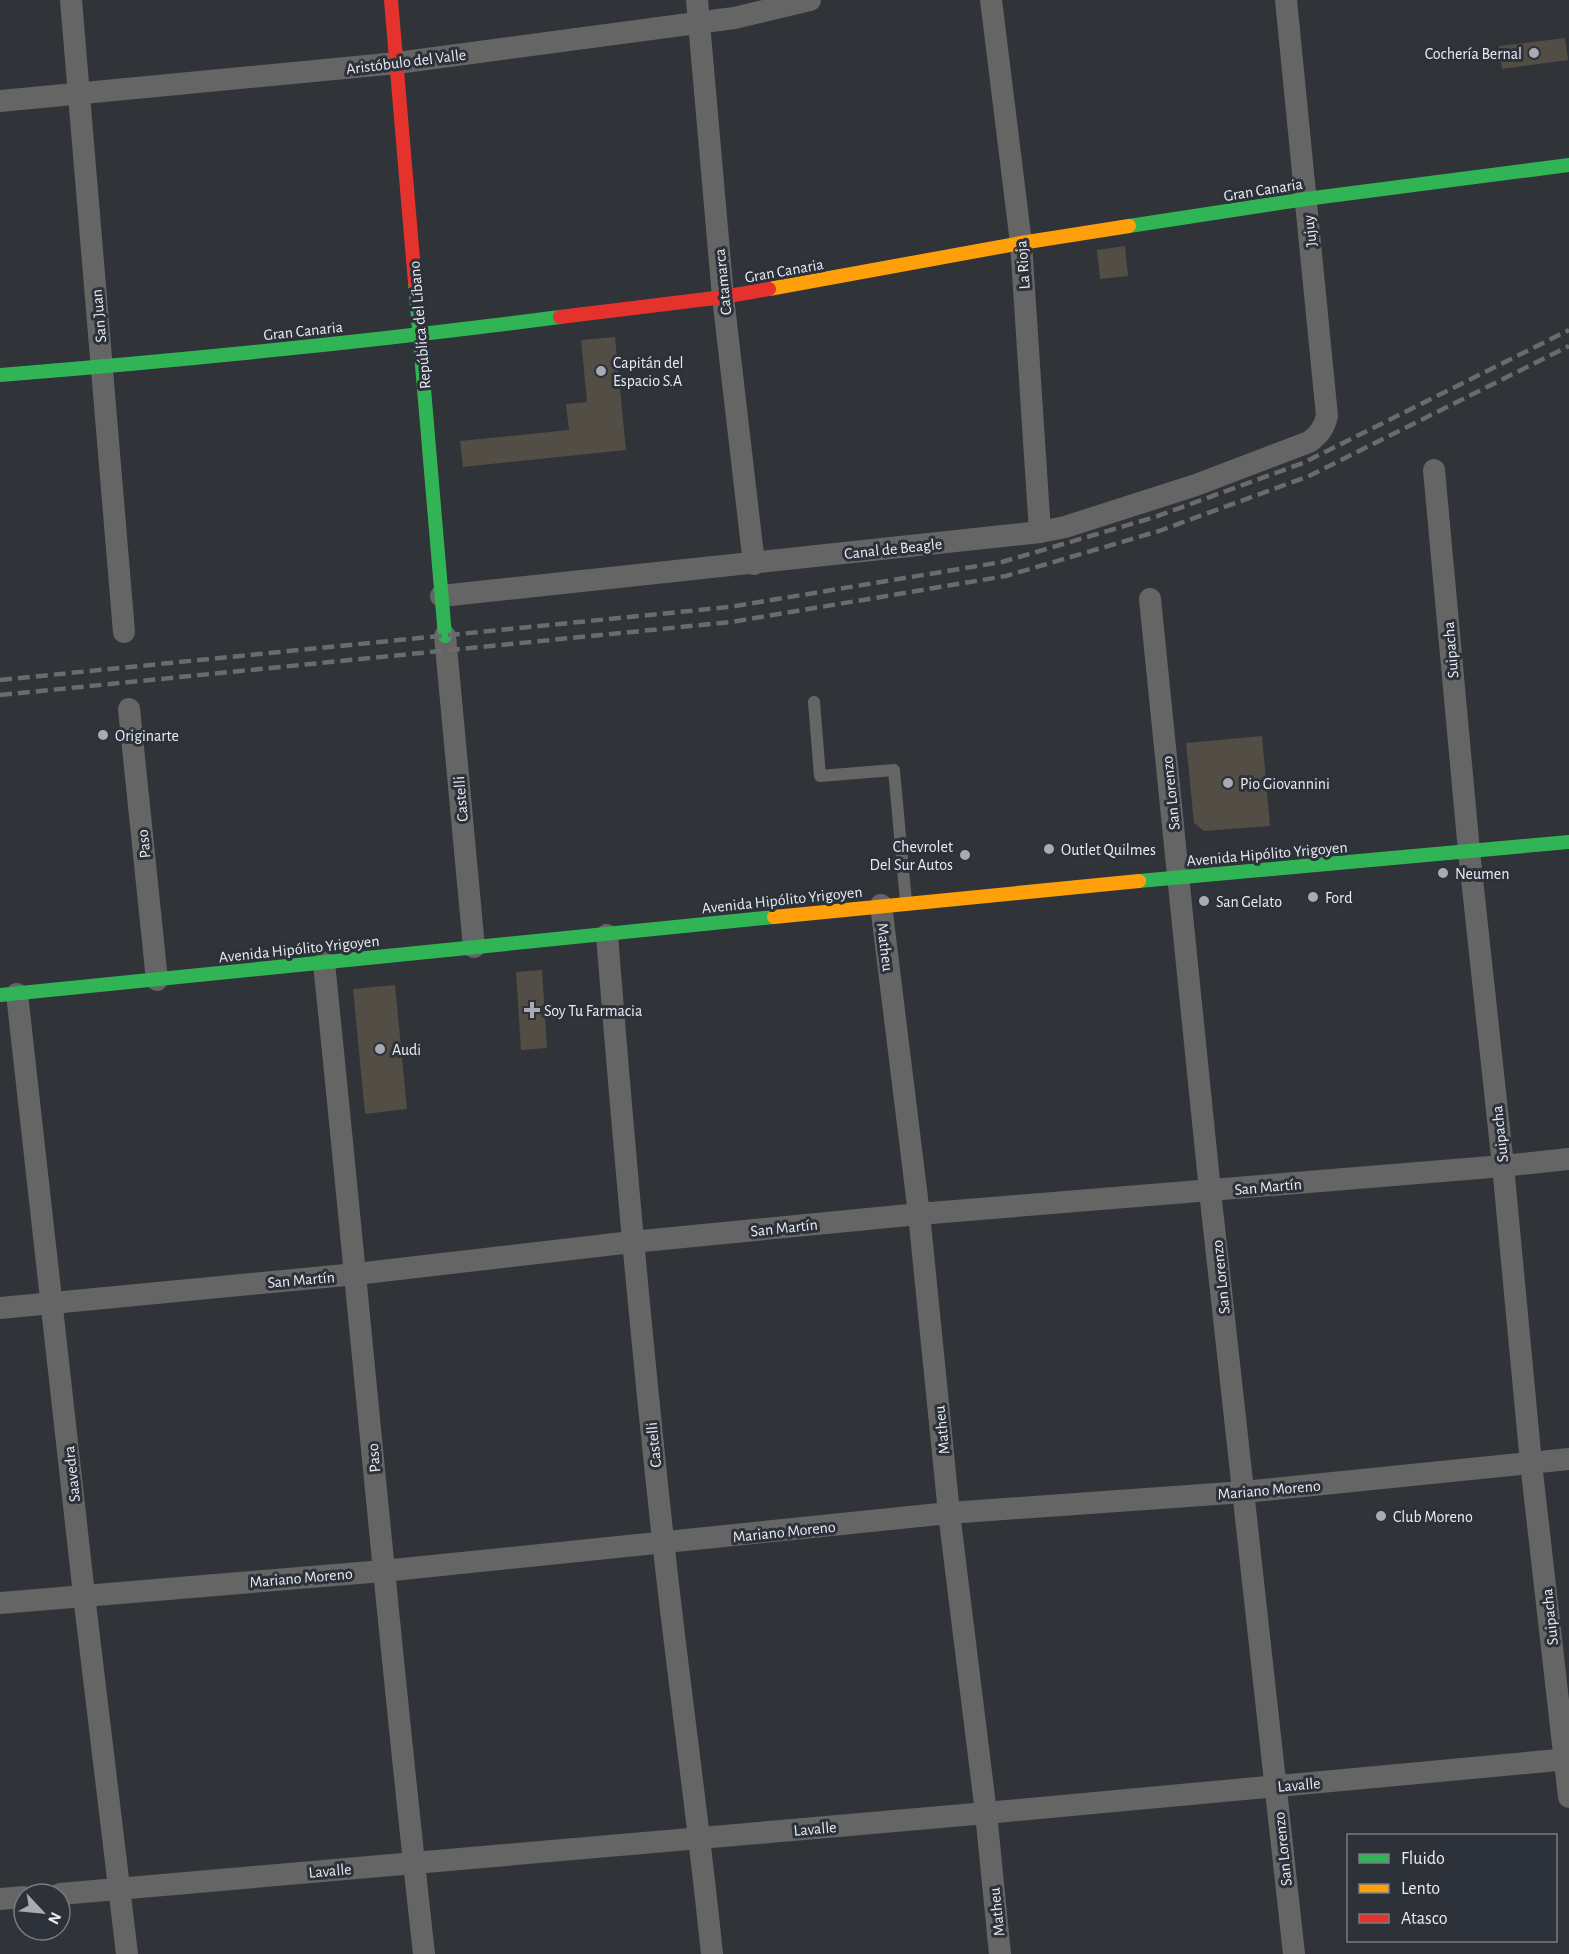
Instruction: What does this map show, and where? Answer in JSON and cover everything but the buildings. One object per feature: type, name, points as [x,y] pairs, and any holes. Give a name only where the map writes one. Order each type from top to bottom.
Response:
[{"type":"street","name":"San Juan","points":[[70,0],[80,93],[124,632]]},
{"type":"street","name":"República del Líbano","points":[[391,0],[446,643]]},
{"type":"street","name":"Catamarca","points":[[697,0],[723,297],[754,564]]},
{"type":"street","name":"Aristóbulo del Valle","points":[[0,101],[397,63],[734,18],[810,0]]},
{"type":"street","name":"La Rioja","points":[[991,0],[1021,243],[1040,532]]},
{"type":"street","name":"Jujuy","points":[[1286,0],[1327,416],[1324,425]]},
{"type":"street","name":"Gran Canaria","points":[[0,375],[419,335],[723,297],[1021,243],[1306,199],[1569,165]]},
{"type":"street","name":"Canal de Beagle","points":[[441,596],[1040,532],[1065,527],[1196,485],[1309,442],[1317,437],[1324,425]]},
{"type":"street","name":"Suipacha","points":[[1434,470],[1469,851],[1532,1462],[1567,1759],[1569,1797]]},
{"type":"street","name":"San Lorenzo","points":[[1150,599],[1210,1191],[1294,1954]]},
{"type":"street","name":"Castelli","points":[[446,643],[474,947]]},
{"type":"street","name":"Paso","points":[[129,709],[157,980]]},
{"type":"street","name":"Avenida Hipólito Yrigoyen","points":[[8,995],[881,905],[1569,842]]},
{"type":"street","name":"Matheu","points":[[881,905],[919,1214],[949,1513],[986,1813],[1000,1954]]},
{"type":"street","name":"Castelli","points":[[607,935],[632,1242],[663,1543],[700,1838],[712,1954]]},
{"type":"street","name":"Paso","points":[[324,963],[383,1570],[424,1954]]},
{"type":"street","name":"Saavedra","points":[[8,995],[52,1303],[127,1954]]},
{"type":"street","name":"San Martín","points":[[0,1308],[356,1274],[632,1242],[919,1214],[1569,1159]]},
{"type":"street","name":"Mariano Moreno","points":[[0,1603],[383,1570],[949,1513],[1244,1492],[1569,1459]]},
{"type":"street","name":"Lavalle","points":[[72,1893],[986,1813],[1567,1759]]},
{"type":"lane","points":[[814,702],[820,776],[894,770],[906,903]]},
{"type":"railway","points":[[0,680],[729,607],[1002,562],[1155,517],[1303,463],[1569,330]]},
{"type":"railway","points":[[0,695],[731,622],[1006,576],[1159,531],[1309,476],[1569,346]]},
{"type":"traffic: fast","points":[[1129,226],[1306,199],[1569,165]]},
{"type":"traffic: fast","points":[[415,283],[445,636]]},
{"type":"traffic: fast","points":[[0,375],[280,349],[560,317]]},
{"type":"traffic: fast","points":[[1139,881],[1569,842]]},
{"type":"traffic: fast","points":[[0,995],[774,917]]},
{"type":"traffic: slow","points":[[769,289],[1021,243],[1129,226]]},
{"type":"traffic: slow","points":[[774,917],[1139,881]]},
{"type":"traffic: jam","points":[[391,0],[415,283]]},
{"type":"traffic: jam","points":[[560,317],[723,297],[769,289]]},
{"type":"place","name":"Cochería Bernal","points":[[1534,53]]},
{"type":"place","name":"Capitán del Espacio S.A","points":[[601,371]]},
{"type":"place","name":"Originarte","points":[[103,735]]},
{"type":"place","name":"Pio Giovannini","points":[[1228,783]]},
{"type":"place","name":"Outlet Quilmes","points":[[1049,849]]},
{"type":"place","name":"Chevrolet Del Sur Autos","points":[[965,855]]},
{"type":"place","name":"Neumen","points":[[1443,873]]},
{"type":"place","name":"Ford","points":[[1313,897]]},
{"type":"place","name":"San Gelato","points":[[1204,901]]},
{"type":"place","name":"Soy Tu Farmacia","points":[[532,1010]]},
{"type":"place","name":"Audi","points":[[380,1049]]},
{"type":"place","name":"Club Moreno","points":[[1381,1516]]}]
